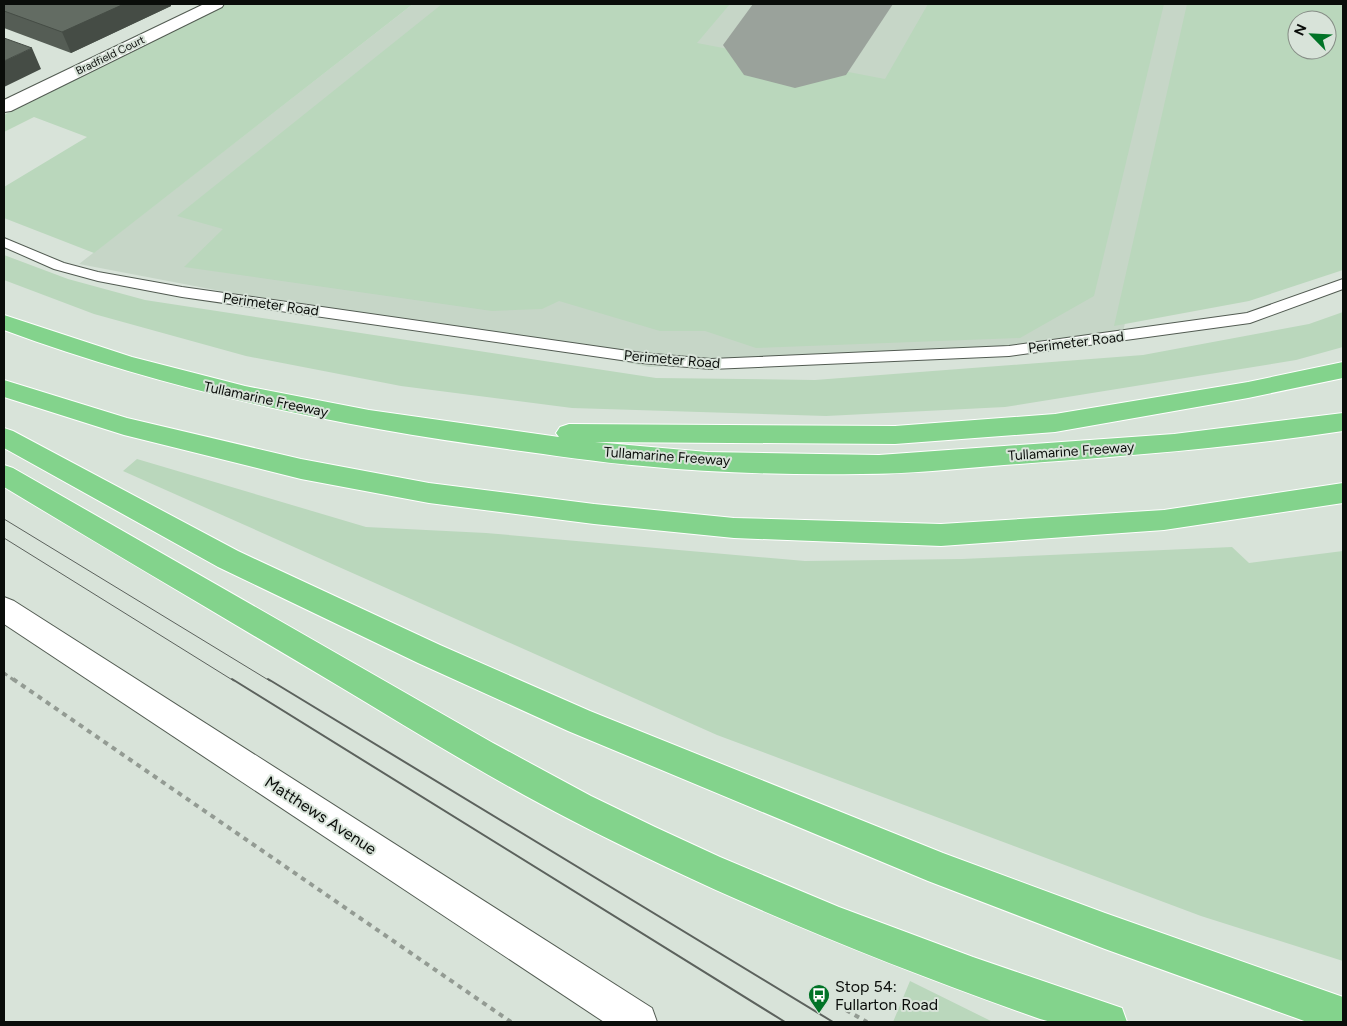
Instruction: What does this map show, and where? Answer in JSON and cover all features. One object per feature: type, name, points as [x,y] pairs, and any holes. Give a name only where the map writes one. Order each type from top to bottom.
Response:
[{"type":"highway","name":"Tullamarine Freeway","points":[[4,322],[55,341],[207,386],[311,410],[410,427],[618,454],[740,462],[864,465],[1136,446],[1289,430],[1343,422]]},
{"type":"highway","points":[[410,427],[540,432],[896,435],[1055,423],[1248,390],[1343,370]]},
{"type":"highway","points":[[4,388],[124,426],[300,469],[430,493],[594,514],[734,528],[941,535],[1164,520],[1343,493]]},
{"type":"highway","points":[[4,437],[228,559],[428,654],[579,721],[940,869],[1104,931],[1343,1016]]},
{"type":"highway","points":[[4,475],[465,746],[582,808],[698,865],[839,925],[1028,996],[1108,1022]]},
{"type":"main road","name":"Bradfield Court","points":[[4,107],[216,4]]},
{"type":"main road","name":"Matthews Avenue","points":[[4,609],[638,1022]]},
{"type":"lane","name":"Perimeter Road","points":[[4,242],[58,266],[98,276],[182,292],[642,358],[711,364],[1009,351],[1077,343],[1250,318],[1343,284]]},
{"type":"path","points":[[4,673],[511,1022]]},
{"type":"path","points":[[846,1010],[867,1022]]},
{"type":"shaded area","points":[[413,4],[1193,4],[1122,337],[1009,351],[649,367],[560,349],[304,307],[79,264]]},
{"type":"green space","points":[[227,4],[413,4],[94,253],[4,218],[4,187],[87,137],[34,117],[4,132],[4,115]]},
{"type":"green space","points":[[442,4],[730,4],[697,43],[885,79],[928,4],[1164,4],[1094,296],[1020,338],[756,348],[705,331],[660,331],[559,301],[542,309],[492,311],[184,267],[223,229],[177,216]]},
{"type":"green space","points":[[1187,4],[1343,4],[1343,270],[1249,301],[1114,326]]},
{"type":"green space","points":[[4,255],[68,279],[145,300],[656,378],[815,380],[1143,355],[1309,324],[1343,312],[1343,347],[1296,360],[1005,407],[826,416],[572,408],[401,386],[246,356],[94,314],[4,280]]},
{"type":"green space","points":[[137,459],[366,527],[486,533],[805,561],[962,559],[1232,547],[1249,563],[1343,551],[1343,961],[1201,916],[717,735],[123,471]]},
{"type":"green space","points":[[910,981],[993,1022],[893,1022]]},
{"type":"building","points":[[4,4],[124,4],[62,32],[4,11]]},
{"type":"building","points":[[4,38],[32,48],[4,61]]},
{"type":"runway","points":[[795,45],[825,4]]},
{"type":"tram line","points":[[4,519],[270,681]]},
{"type":"tram line","points":[[4,538],[234,681]]},
{"type":"tram line","points":[[232,679],[785,1022]]},
{"type":"tram line","points":[[268,679],[833,1022]]},
{"type":"place","name":"Stop 54: Fullarton Road","points":[[819,1014]]}]
